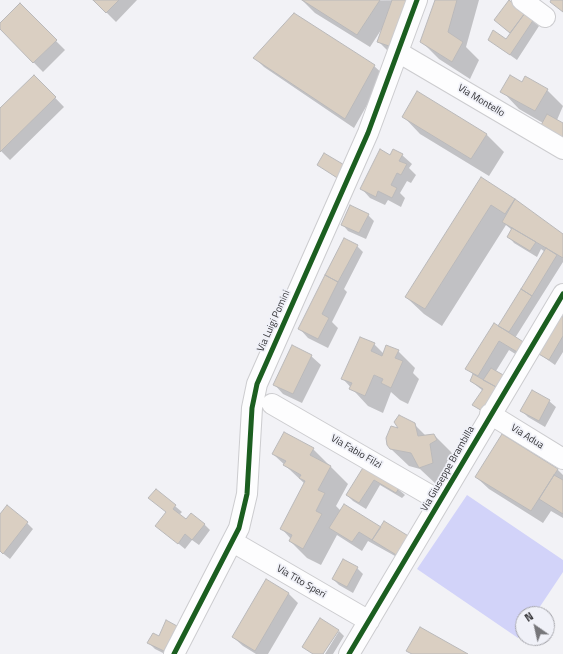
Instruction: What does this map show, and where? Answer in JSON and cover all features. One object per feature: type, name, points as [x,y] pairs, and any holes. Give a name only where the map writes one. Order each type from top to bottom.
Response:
[{"type":"street","name":"Via Luigi Pomini","points":[[174,654],[233,542],[241,520],[247,494],[252,408],[257,384],[366,138],[417,0]]},
{"type":"street","points":[[522,0],[545,17]]},
{"type":"street","name":"Via Montello","points":[[398,52],[563,149]]},
{"type":"street","name":"Via Giuseppe Brambilla","points":[[349,654],[490,414],[563,294]]},
{"type":"street","name":"Via Fabio Filzi","points":[[272,404],[440,501]]},
{"type":"street","name":"Via Adua","points":[[490,414],[563,459]]},
{"type":"street","name":"Via Tito Speri","points":[[233,542],[369,621]]},
{"type":"shaded area","points":[[467,495],[563,560],[563,572],[540,606],[515,606],[515,636],[417,569]]},
{"type":"building","points":[[93,0],[119,0],[106,13]]},
{"type":"building","points":[[302,0],[380,0],[357,35]]},
{"type":"building","points":[[392,0],[409,0],[392,47],[377,42]]},
{"type":"building","points":[[435,0],[457,0],[448,32],[463,42],[452,62],[420,42]]},
{"type":"building","points":[[509,0],[525,13],[510,33],[494,20]]},
{"type":"building","points":[[551,0],[563,0],[563,12],[550,2]]},
{"type":"building","points":[[20,3],[57,40],[33,63],[0,29],[0,23]]},
{"type":"building","points":[[294,13],[375,65],[345,119],[253,58]]},
{"type":"building","points":[[525,13],[534,19],[510,55],[488,40],[493,30],[506,39]]},
{"type":"building","points":[[34,75],[56,97],[0,152],[0,108]]},
{"type":"building","points":[[510,75],[522,82],[525,76],[548,89],[535,111],[500,92]]},
{"type":"building","points":[[417,91],[487,134],[471,159],[402,117]]},
{"type":"building","points":[[547,114],[563,123],[563,140],[540,127]]},
{"type":"building","points":[[380,149],[390,155],[393,149],[403,154],[399,161],[407,164],[401,175],[397,173],[391,185],[397,188],[392,198],[378,191],[376,197],[360,189]]},
{"type":"building","points":[[324,153],[346,166],[339,179],[317,165]]},
{"type":"building","points":[[481,177],[515,199],[505,214],[491,205],[425,309],[405,297]]},
{"type":"building","points":[[515,199],[563,234],[563,258],[502,222]]},
{"type":"building","points":[[350,205],[369,214],[359,233],[341,225]]},
{"type":"building","points":[[512,228],[536,242],[530,251],[507,237]]},
{"type":"building","points":[[344,238],[358,245],[338,282],[325,275]]},
{"type":"building","points":[[546,248],[557,255],[532,296],[521,289]]},
{"type":"building","points":[[325,275],[338,282],[322,314],[329,318],[318,339],[298,329]]},
{"type":"building","points":[[521,289],[532,296],[509,332],[498,326]]},
{"type":"building","points":[[560,315],[563,317],[563,336],[549,360],[537,353]]},
{"type":"building","points":[[494,323],[525,343],[519,353],[499,341],[478,376],[465,369]]},
{"type":"building","points":[[360,337],[375,343],[371,351],[382,356],[386,345],[399,350],[395,358],[403,361],[391,388],[381,383],[383,379],[374,375],[365,396],[349,389],[352,383],[341,379]]},
{"type":"building","points":[[292,345],[312,355],[293,394],[273,385]]},
{"type":"building","points":[[491,368],[505,376],[498,388],[483,380]]},
{"type":"building","points":[[473,374],[498,388],[484,412],[472,405],[483,389],[470,381]]},
{"type":"building","points":[[532,390],[550,400],[539,421],[520,411]]},
{"type":"building","points":[[399,415],[415,423],[418,436],[434,434],[437,440],[430,444],[433,463],[419,468],[411,453],[390,449],[387,445],[386,438],[391,426],[398,428],[394,422]]},
{"type":"building","points":[[284,432],[314,448],[310,455],[331,466],[318,490],[325,493],[316,511],[322,514],[303,549],[289,541],[292,535],[280,529],[305,481],[299,478],[301,475],[283,465],[286,461],[272,454]]},
{"type":"building","points":[[502,434],[558,469],[531,511],[475,477]]},
{"type":"building","points":[[364,466],[399,488],[396,493],[374,480],[359,503],[346,495]]},
{"type":"building","points":[[554,475],[563,480],[563,514],[539,499]]},
{"type":"building","points":[[156,489],[176,505],[173,509],[186,519],[191,513],[205,524],[192,540],[185,534],[178,544],[155,526],[166,512],[148,498]]},
{"type":"building","points":[[344,504],[381,527],[372,540],[359,532],[352,542],[329,528]]},
{"type":"building","points":[[7,505],[28,522],[3,554],[0,551],[0,514]]},
{"type":"building","points":[[384,521],[410,537],[398,556],[372,540]]},
{"type":"building","points":[[343,559],[358,567],[347,587],[332,579]]},
{"type":"building","points":[[266,579],[289,593],[255,651],[232,637]]},
{"type":"building","points":[[320,618],[339,630],[323,654],[313,654],[302,647]]},
{"type":"building","points":[[166,620],[177,626],[164,651],[147,643],[153,633],[159,636]]},
{"type":"building","points":[[420,627],[468,654],[412,654],[406,651]]},
{"type":"cycle path","points":[[174,654],[239,528],[247,494],[252,408],[257,384],[368,133],[417,0]]},
{"type":"cycle path","points":[[349,654],[563,294]]}]
